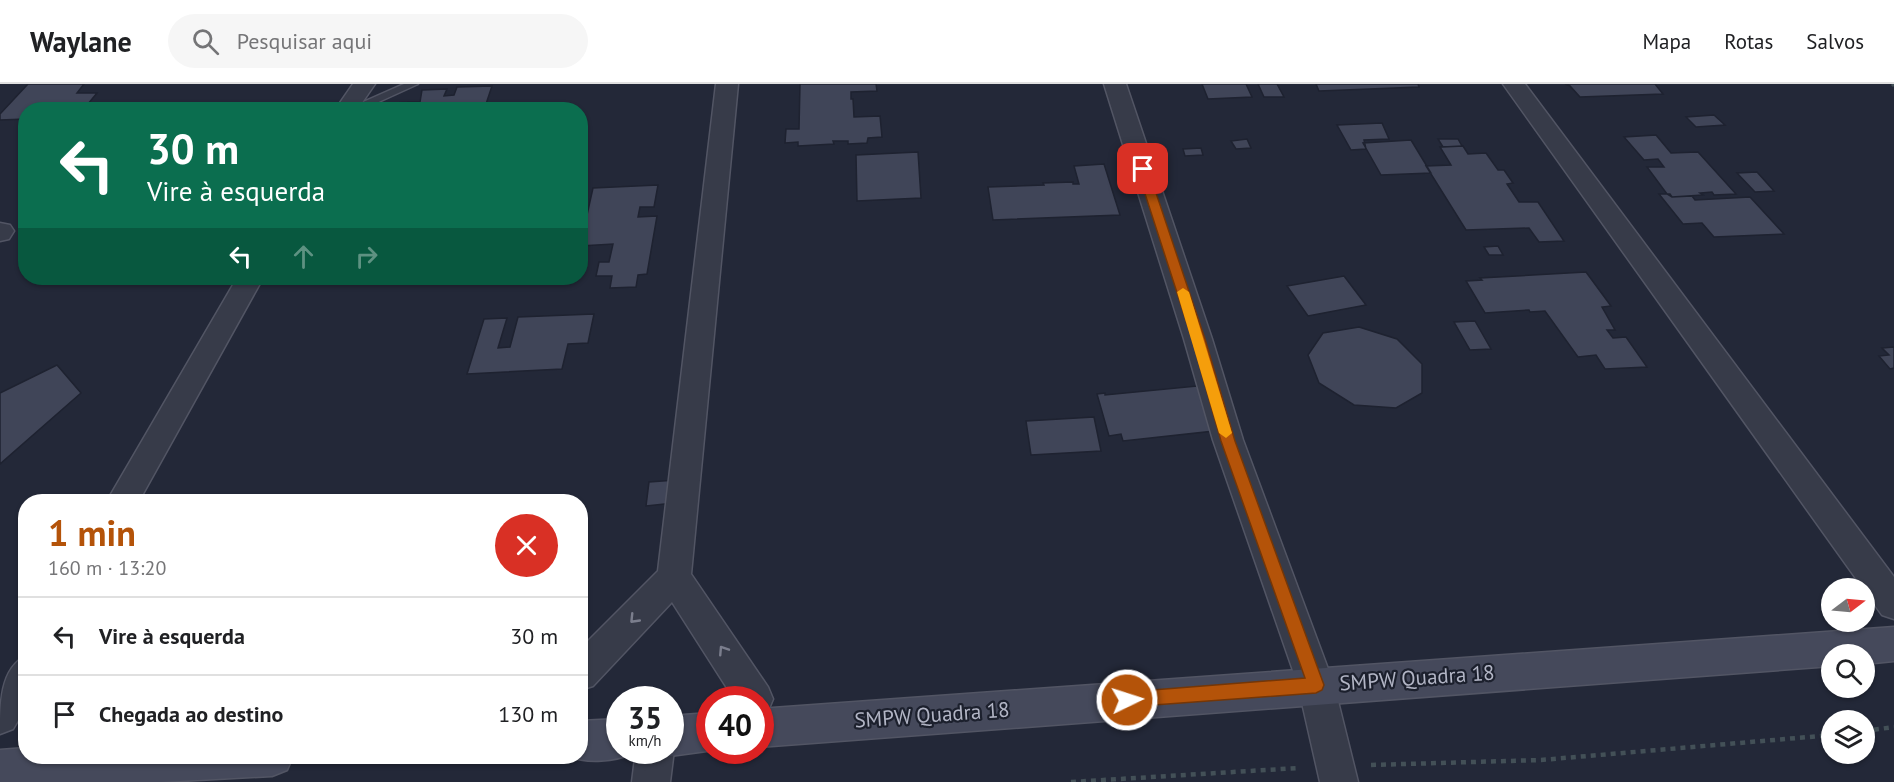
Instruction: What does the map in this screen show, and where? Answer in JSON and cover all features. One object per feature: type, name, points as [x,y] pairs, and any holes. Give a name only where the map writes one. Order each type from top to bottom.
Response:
[{"type":"street","points":[[352,102],[364,84]]},
{"type":"street","points":[[588,666],[674,577],[727,84]]},
{"type":"street","points":[[1115,84],[1198,339],[1228,441],[1316,685],[1336,774]]},
{"type":"street","points":[[1514,84],[1894,603]]},
{"type":"street","points":[[127,494],[246,285]]},
{"type":"street","points":[[674,577],[744,686]]},
{"type":"street","name":"SMPW Quadra 18","points":[[774,714],[1316,685],[1894,644]]},
{"type":"street","points":[[0,717],[18,686]]},
{"type":"street","points":[[588,741],[606,740]]},
{"type":"street","points":[[0,770],[117,764]]},
{"type":"street","points":[[651,782],[653,764]]},
{"type":"lane","points":[[369,102],[412,84]]},
{"type":"path","points":[[1875,730],[1894,728]]},
{"type":"path","points":[[1071,782],[1336,774],[1541,760],[1821,736]]},
{"type":"building","points":[[28,84],[84,84],[77,93],[97,93],[90,102],[18,102],[18,119],[0,120],[0,114]]},
{"type":"building","points":[[800,84],[876,84],[877,91],[851,92],[851,99],[853,99],[854,117],[880,116],[882,137],[868,138],[867,143],[848,144],[848,141],[833,141],[834,144],[798,146],[798,142],[785,143],[786,129],[799,129]]},
{"type":"building","points":[[1202,84],[1246,84],[1252,97],[1208,99]]},
{"type":"building","points":[[1258,84],[1277,84],[1284,97],[1264,97]]},
{"type":"building","points":[[1316,84],[1418,84],[1419,87],[1319,91]]},
{"type":"building","points":[[1565,84],[1655,84],[1663,94],[1580,97]]},
{"type":"building","points":[[492,86],[487,102],[420,102],[422,90],[447,89],[444,96],[454,95],[457,87]]},
{"type":"building","points":[[1714,115],[1725,125],[1696,127],[1686,117]]},
{"type":"building","points":[[1382,123],[1389,139],[1364,140],[1366,149],[1351,150],[1337,125]]},
{"type":"building","points":[[1656,135],[1671,153],[1698,152],[1736,194],[1714,195],[1712,192],[1700,193],[1703,195],[1672,197],[1667,194],[1647,167],[1664,167],[1658,159],[1644,160],[1624,137]]},
{"type":"building","points":[[1247,139],[1251,148],[1236,149],[1231,141]]},
{"type":"building","points":[[1438,139],[1458,139],[1462,146],[1443,147]]},
{"type":"building","points":[[1411,140],[1431,173],[1381,175],[1363,143]]},
{"type":"building","points":[[1463,146],[1468,154],[1486,153],[1498,170],[1504,170],[1513,183],[1507,184],[1519,202],[1538,202],[1564,241],[1539,242],[1529,228],[1466,230],[1426,166],[1451,165],[1440,147]]},
{"type":"building","points":[[1201,148],[1203,155],[1185,156],[1183,149]]},
{"type":"building","points":[[918,152],[921,198],[857,201],[856,155]]},
{"type":"building","points":[[1104,164],[1120,215],[993,220],[988,187],[1073,182],[1073,184],[1079,184],[1074,166]]},
{"type":"building","points":[[1757,172],[1774,191],[1755,192],[1737,173]]},
{"type":"building","points":[[658,185],[654,207],[640,207],[638,217],[657,216],[647,274],[638,275],[636,287],[610,288],[612,276],[596,276],[599,262],[609,262],[613,244],[588,246],[588,210],[593,188]]},
{"type":"building","points":[[1659,194],[1670,194],[1672,197],[1692,196],[1695,200],[1750,197],[1784,234],[1714,237],[1702,223],[1683,224]]},
{"type":"building","points":[[1498,246],[1503,255],[1489,255],[1484,247]]},
{"type":"building","points":[[1586,272],[1611,306],[1602,307],[1615,330],[1607,330],[1613,338],[1626,337],[1647,367],[1605,369],[1596,355],[1578,357],[1545,311],[1485,313],[1466,281],[1482,280],[1480,278]]},
{"type":"building","points":[[1344,276],[1366,305],[1308,316],[1287,286]]},
{"type":"building","points":[[594,314],[588,343],[568,344],[562,369],[467,374],[484,319],[507,318],[498,348],[510,347],[518,317]]},
{"type":"building","points":[[1475,321],[1491,349],[1470,350],[1454,322]]},
{"type":"building","points":[[1359,327],[1397,339],[1422,364],[1422,393],[1396,408],[1354,405],[1319,383],[1308,355],[1323,333]]},
{"type":"building","points":[[1894,347],[1894,368],[1890,369],[1879,356],[1889,355],[1882,348]]},
{"type":"building","points":[[57,365],[81,393],[0,464],[0,393]]},
{"type":"building","points":[[1197,386],[1214,431],[1123,441],[1121,434],[1109,436],[1097,394]]},
{"type":"building","points":[[1094,417],[1101,451],[1031,455],[1026,421]]},
{"type":"building","points":[[676,480],[674,503],[646,506],[649,482]]},
{"type":"slow traffic","points":[[1183,292],[1226,433]]},
{"type":"route","points":[[1127,700],[1316,685],[1228,441],[1143,169]]}]
